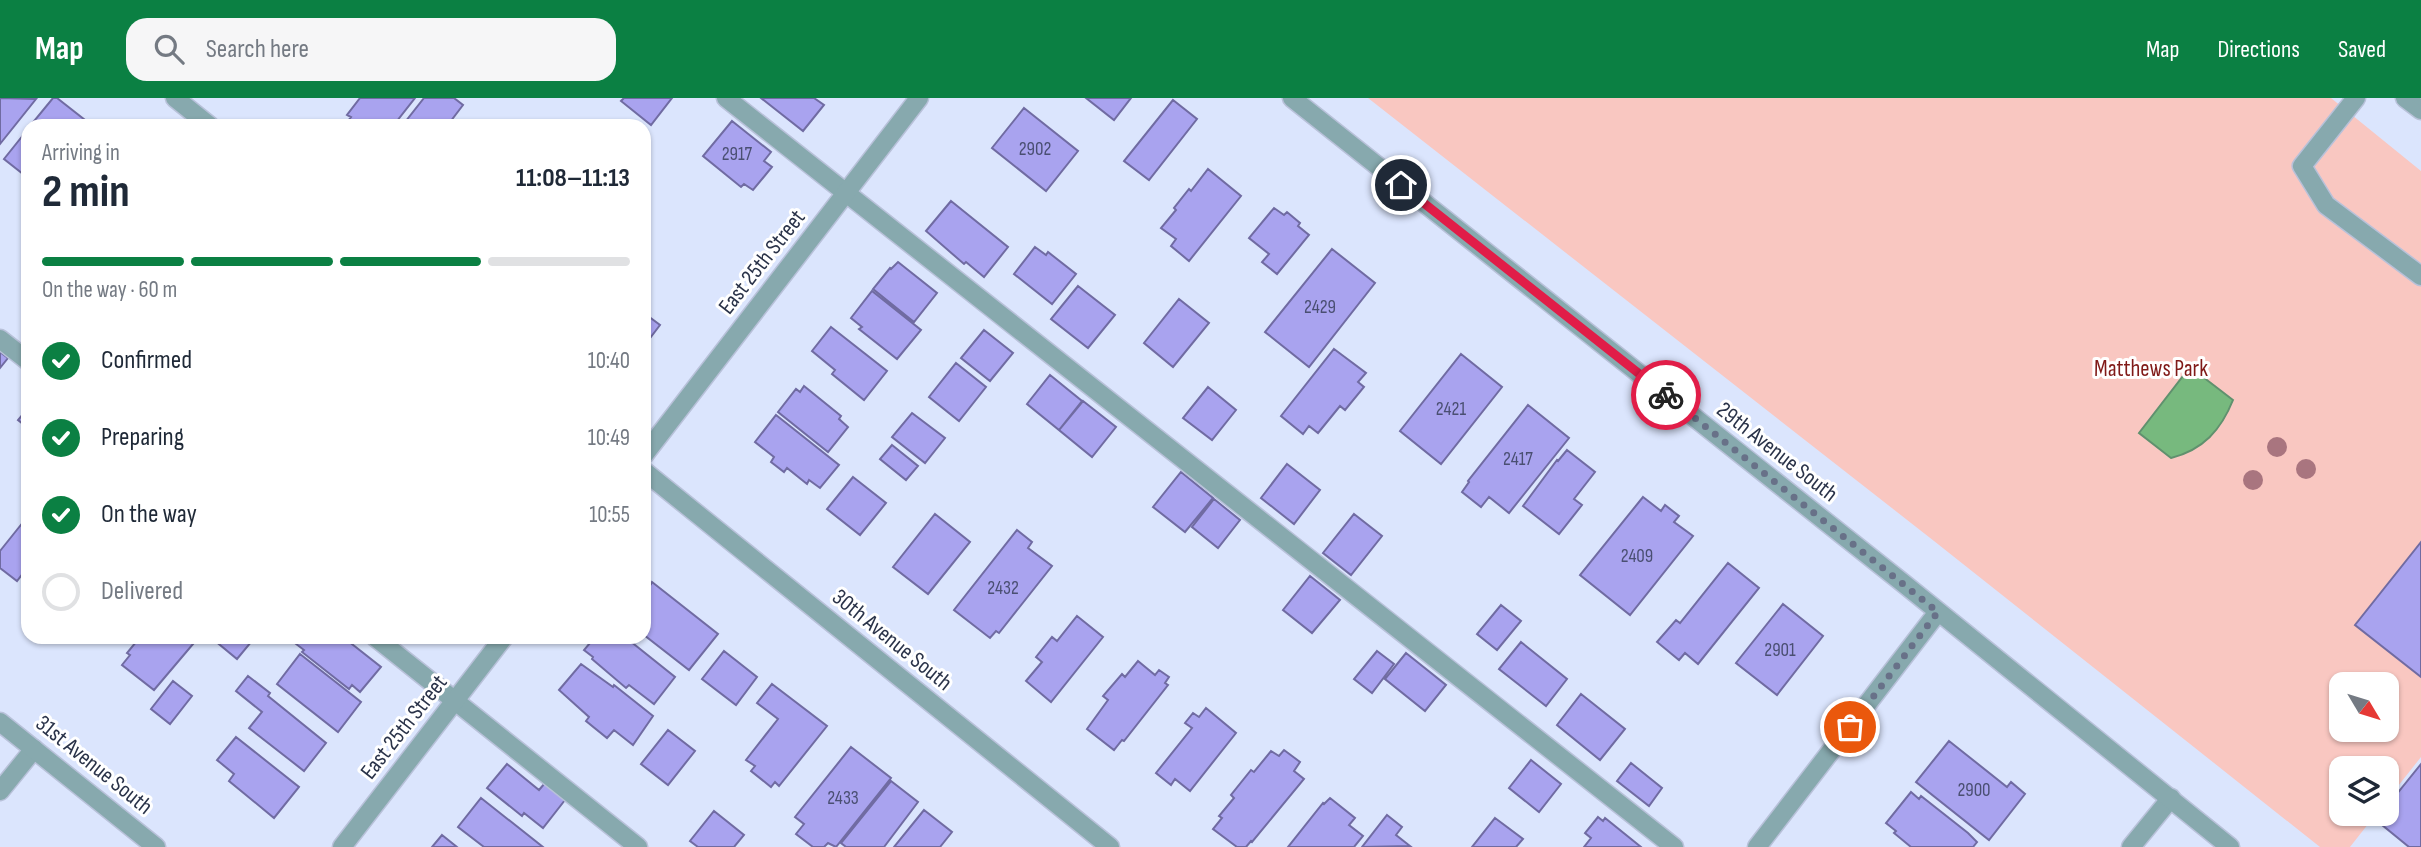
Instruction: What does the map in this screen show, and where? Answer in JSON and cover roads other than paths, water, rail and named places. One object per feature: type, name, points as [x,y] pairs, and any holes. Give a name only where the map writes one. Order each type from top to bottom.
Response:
[{"type":"street","points":[[175,98],[201,119]]},
{"type":"street","points":[[726,98],[1674,847]]},
{"type":"street","name":"East 25th Street","points":[[651,446],[919,98]]},
{"type":"street","name":"29th Avenue South","points":[[1292,98],[2230,847]]},
{"type":"street","points":[[2356,98],[2302,166],[2326,205],[2421,276]]},
{"type":"street","points":[[2405,98],[2421,110]]},
{"type":"street","points":[[0,339],[21,356]]},
{"type":"street","name":"30th Avenue South","points":[[651,477],[1110,847]]},
{"type":"street","points":[[1757,847],[1938,612]]},
{"type":"street","points":[[385,644],[638,847]]},
{"type":"street","name":"East 25th Street","points":[[342,847],[499,644]]},
{"type":"street","name":"31st Avenue South","points":[[0,722],[156,847]]},
{"type":"street","points":[[0,791],[34,749]]},
{"type":"street","points":[[2131,847],[2171,799]]},
{"type":"park label","name":"Matthews Park","points":[[2151,369]]}]
